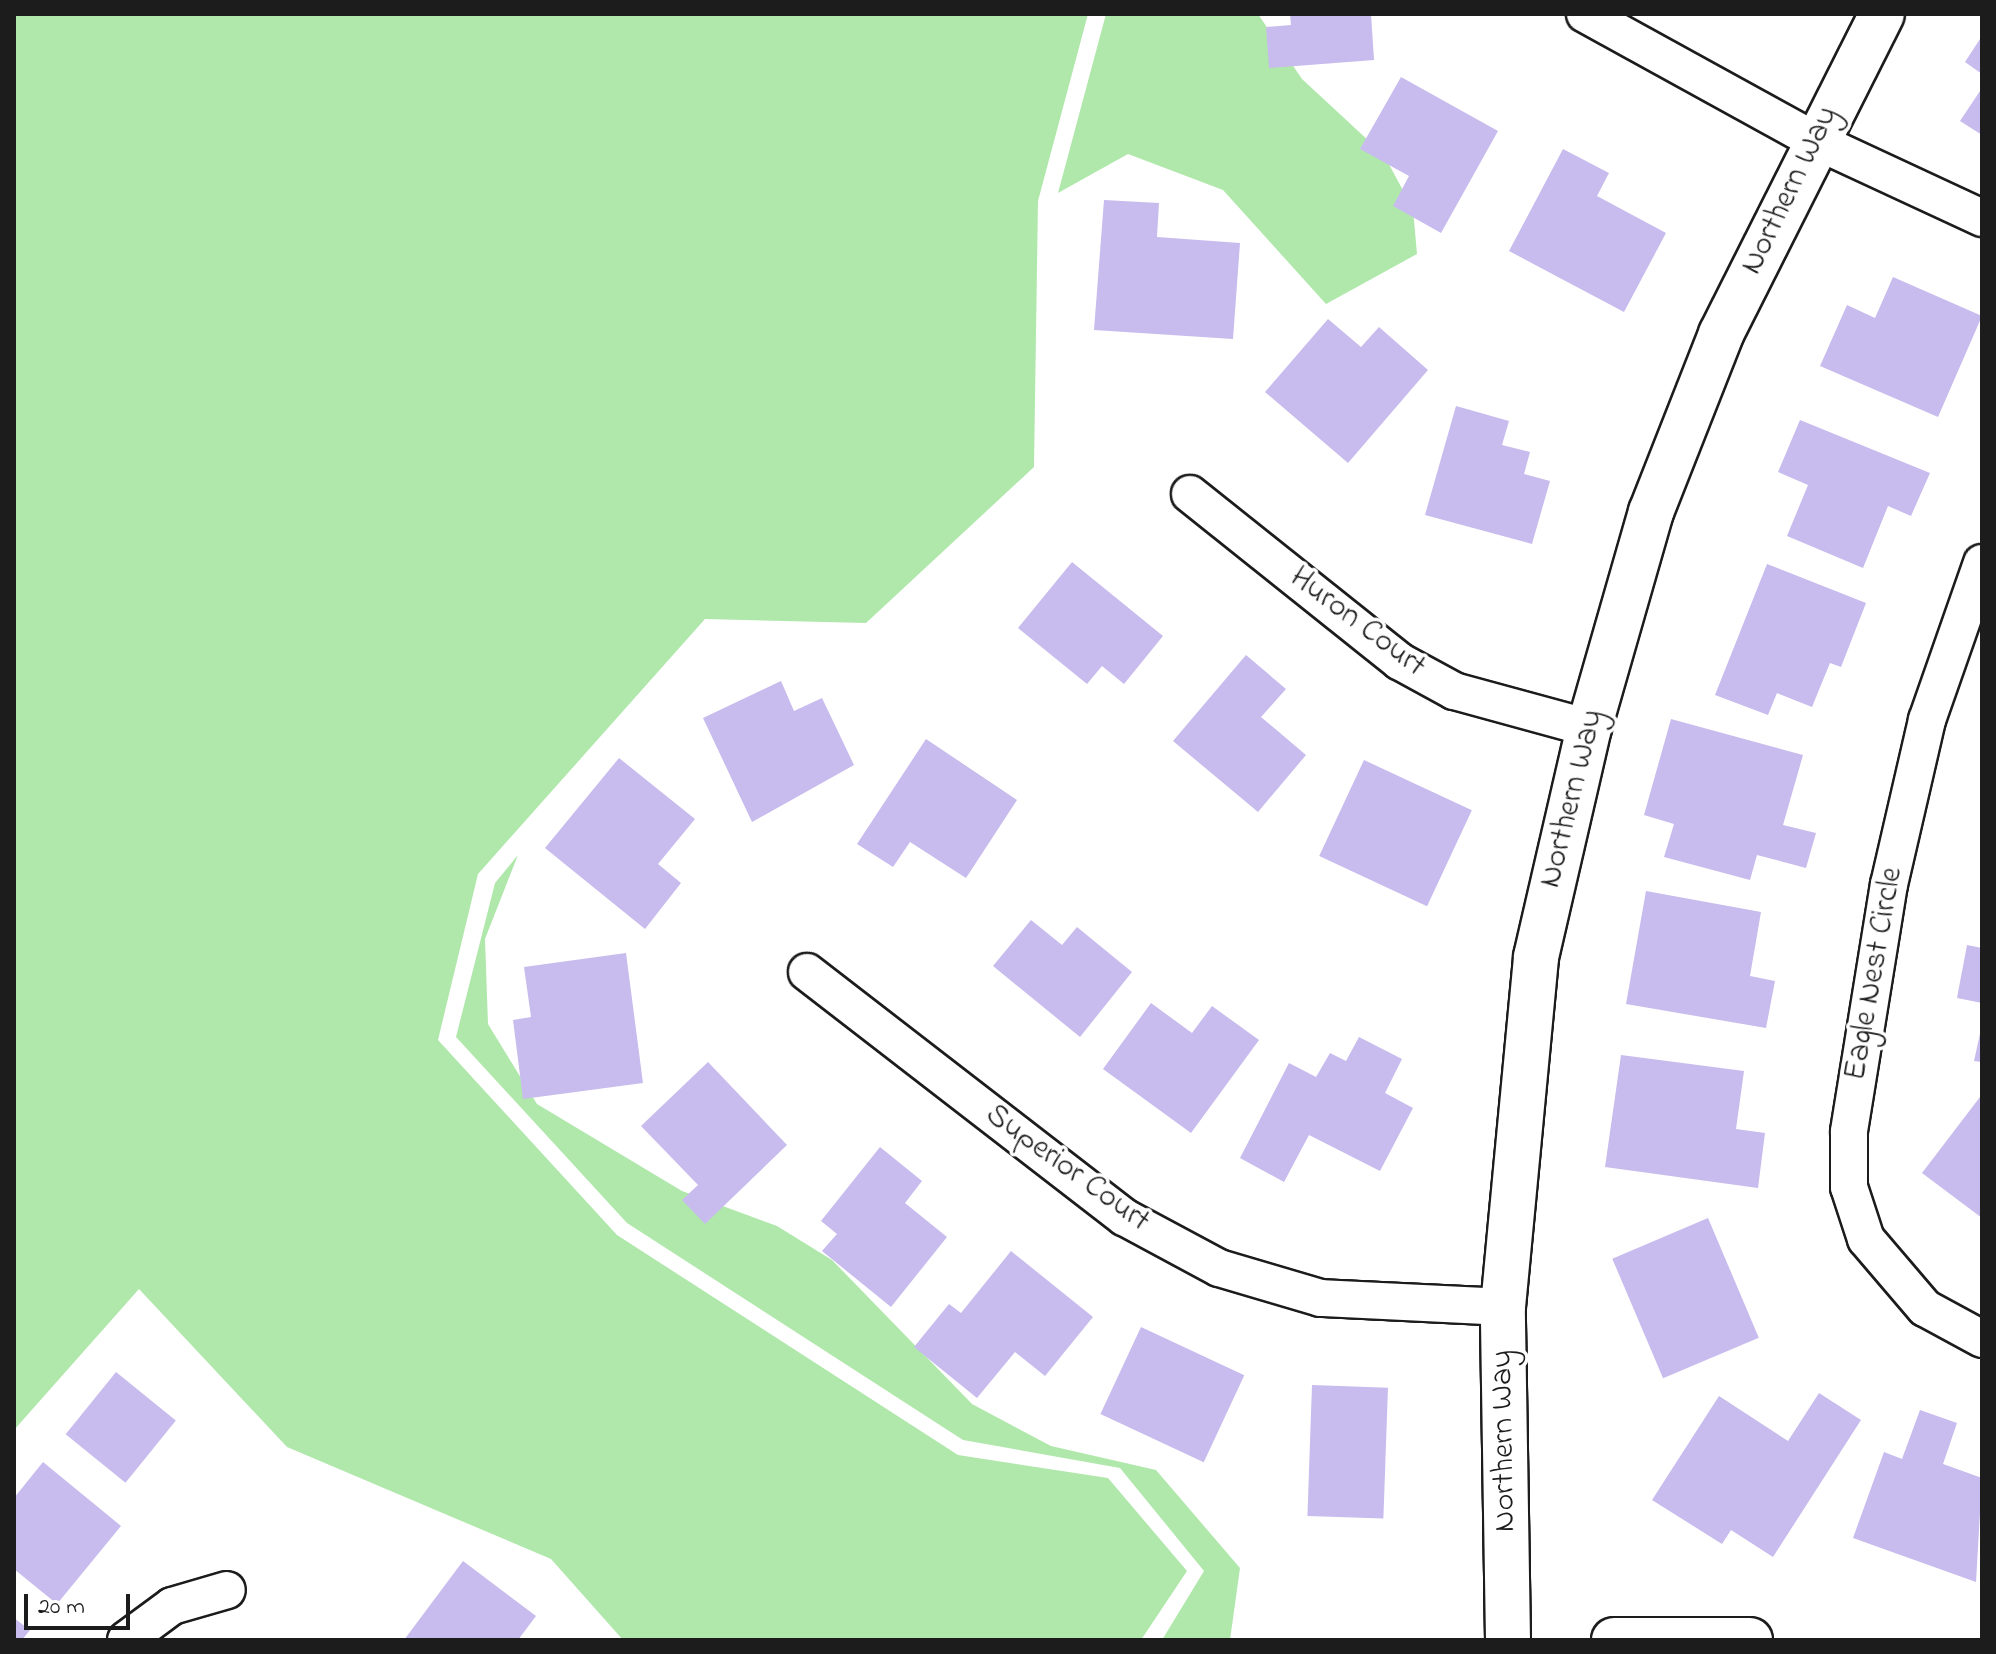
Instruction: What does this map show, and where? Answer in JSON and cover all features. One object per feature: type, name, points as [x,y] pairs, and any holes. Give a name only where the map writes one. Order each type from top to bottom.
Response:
[{"type":"street","points":[[1585,14],[1814,140],[1982,218]]},
{"type":"street","name":"Northern Way","points":[[1508,1640],[1503,1307],[1536,957],[1589,728],[1651,512],[1721,334],[1814,140],[1882,14]]},
{"type":"street","name":"Huron Court","points":[[1190,494],[1399,661],[1454,691],[1589,728]]},
{"type":"street","name":"Eagle Nest Circle","points":[[1982,563],[1923,735],[1889,884],[1849,1132],[1849,1187],[1866,1239],[1925,1308],[1982,1339]]},
{"type":"street","name":"Superior Court","points":[[807,972],[1124,1217],[1219,1268],[1321,1298],[1503,1307]]},
{"type":"street","points":[[126,1640],[172,1606],[227,1590]]},
{"type":"street","points":[[1614,1640],[1750,1640]]},
{"type":"green space","points":[[14,14],[1088,14],[1038,201],[1034,467],[866,623],[705,619],[478,874],[438,1040],[617,1235],[958,1455],[1108,1478],[1187,1571],[1141,1640],[623,1640],[551,1559],[287,1447],[139,1289],[14,1430]]},
{"type":"green space","points":[[1106,14],[1258,14],[1302,79],[1384,155],[1413,209],[1417,254],[1326,304],[1223,190],[1128,154],[1058,193]]},
{"type":"green space","points":[[518,855],[485,939],[488,1024],[537,1104],[682,1191],[777,1226],[832,1260],[972,1404],[1051,1446],[1156,1470],[1240,1568],[1230,1640],[1162,1640],[1204,1571],[1120,1468],[963,1440],[627,1223],[456,1037],[495,883]]},
{"type":"building","points":[[1290,14],[1371,14],[1374,60],[1269,68],[1266,27],[1291,25]]},
{"type":"building","points":[[1982,36],[1982,74],[1965,62]]},
{"type":"building","points":[[1401,77],[1498,131],[1441,233],[1393,206],[1409,176],[1360,149]]},
{"type":"building","points":[[1982,88],[1982,135],[1960,121]]},
{"type":"building","points":[[1563,149],[1609,173],[1597,196],[1666,233],[1624,312],[1509,251]]},
{"type":"building","points":[[1104,200],[1159,203],[1157,237],[1240,243],[1233,339],[1094,330]]},
{"type":"building","points":[[1893,277],[1982,316],[1938,417],[1820,366],[1847,305],[1875,318]]},
{"type":"building","points":[[1328,319],[1361,347],[1379,327],[1428,370],[1348,463],[1265,392]]},
{"type":"building","points":[[1456,406],[1509,421],[1502,445],[1530,452],[1524,474],[1550,481],[1532,544],[1425,515]]},
{"type":"building","points":[[1800,420],[1930,473],[1911,516],[1888,506],[1863,568],[1787,536],[1808,485],[1778,472]]},
{"type":"building","points":[[1072,562],[1163,636],[1124,684],[1102,666],[1087,684],[1018,628]]},
{"type":"building","points":[[1767,564],[1866,603],[1841,667],[1830,663],[1812,707],[1777,693],[1768,715],[1715,695]]},
{"type":"building","points":[[1246,655],[1286,689],[1261,717],[1306,755],[1258,812],[1173,741]]},
{"type":"building","points":[[781,681],[794,711],[822,698],[854,765],[752,822],[703,718]]},
{"type":"building","points":[[1671,719],[1803,755],[1783,825],[1816,833],[1806,868],[1757,855],[1750,880],[1664,857],[1674,824],[1644,815]]},
{"type":"building","points":[[926,739],[1017,800],[966,878],[910,842],[893,867],[857,844]]},
{"type":"building","points":[[619,758],[695,819],[658,864],[681,883],[645,929],[545,848]]},
{"type":"building","points":[[1364,760],[1472,810],[1427,906],[1319,856]]},
{"type":"building","points":[[1646,891],[1761,912],[1750,976],[1775,981],[1766,1028],[1626,1004]]},
{"type":"building","points":[[1031,920],[1062,945],[1077,927],[1132,972],[1080,1037],[993,966]]},
{"type":"building","points":[[1967,945],[1982,948],[1982,1003],[1957,998]]},
{"type":"building","points":[[626,953],[643,1083],[523,1099],[513,1020],[531,1017],[524,967]]},
{"type":"building","points":[[1151,1003],[1192,1033],[1212,1006],[1259,1040],[1191,1133],[1103,1069]]},
{"type":"building","points":[[1982,1029],[1982,1062],[1974,1061]]},
{"type":"building","points":[[1359,1037],[1402,1059],[1385,1093],[1413,1108],[1380,1171],[1309,1135],[1284,1182],[1240,1158],[1289,1063],[1316,1077],[1330,1053],[1346,1061]]},
{"type":"building","points":[[1621,1055],[1744,1071],[1736,1129],[1765,1133],[1758,1188],[1605,1167]]},
{"type":"building","points":[[708,1062],[787,1145],[705,1224],[682,1200],[698,1185],[641,1126]]},
{"type":"building","points":[[1982,1098],[1982,1218],[1922,1173]]},
{"type":"building","points":[[880,1147],[922,1181],[905,1203],[947,1237],[891,1307],[822,1251],[837,1234],[821,1221]]},
{"type":"building","points":[[1708,1218],[1759,1338],[1663,1378],[1612,1259]]},
{"type":"building","points":[[1011,1251],[1093,1317],[1045,1376],[1015,1352],[977,1398],[914,1347],[949,1304],[961,1313]]},
{"type":"building","points":[[1141,1327],[1244,1375],[1204,1462],[1100,1414]]},
{"type":"building","points":[[116,1372],[176,1420],[125,1483],[66,1434]]},
{"type":"building","points":[[1312,1385],[1388,1388],[1383,1519],[1307,1516]]},
{"type":"building","points":[[1819,1393],[1861,1420],[1773,1557],[1731,1530],[1722,1544],[1652,1500],[1719,1396],[1788,1441]]},
{"type":"building","points":[[1920,1410],[1957,1423],[1943,1464],[1982,1478],[1976,1582],[1853,1538],[1884,1452],[1902,1459]]},
{"type":"building","points":[[43,1462],[121,1526],[57,1604],[14,1569],[14,1498]]},
{"type":"building","points":[[463,1561],[536,1616],[518,1640],[404,1640]]},
{"type":"building","points":[[14,1618],[30,1630],[22,1640],[14,1640]]}]
